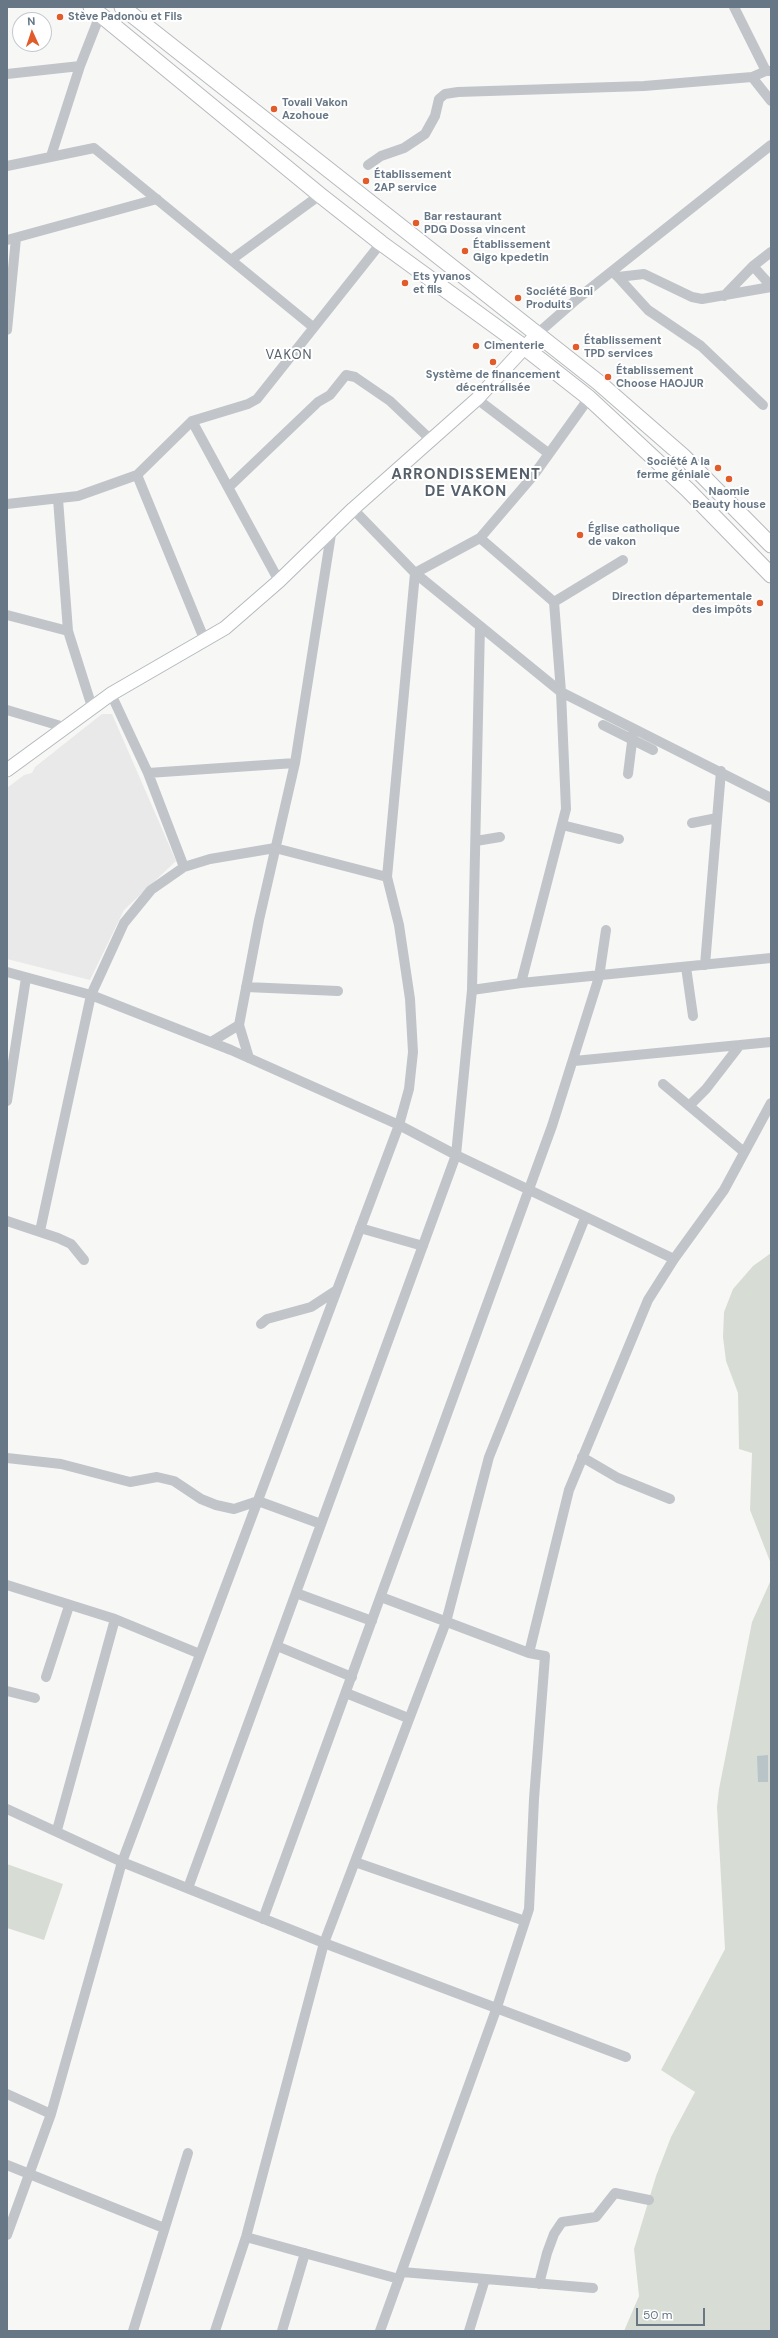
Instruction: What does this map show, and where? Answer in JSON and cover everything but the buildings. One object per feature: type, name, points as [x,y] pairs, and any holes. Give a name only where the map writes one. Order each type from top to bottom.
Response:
[{"type":"highway","points":[[122,7],[537,334],[654,430],[713,486],[771,546]]},
{"type":"highway","points":[[95,11],[381,243],[524,347],[588,398],[688,490],[771,575]]},
{"type":"main road","points":[[7,770],[111,694],[205,641],[224,628],[279,581],[332,528],[477,399],[537,334]]},
{"type":"street","points":[[368,165],[381,156],[404,148],[425,134],[435,116],[439,99],[445,94],[458,92],[644,86],[752,77],[769,71],[734,7]]},
{"type":"street","points":[[51,156],[80,66],[95,11]]},
{"type":"street","points":[[7,74],[80,66]]},
{"type":"street","points":[[752,77],[771,101]]},
{"type":"street","points":[[537,334],[615,274],[771,145]]},
{"type":"street","points":[[7,166],[94,148],[313,327]]},
{"type":"street","points":[[231,260],[320,195]]},
{"type":"street","points":[[7,330],[12,239],[158,199]]},
{"type":"street","points":[[7,504],[78,496],[137,475],[192,421],[248,404],[257,399],[381,243]]},
{"type":"street","points":[[724,296],[753,266],[771,252]]},
{"type":"street","points":[[615,274],[644,274],[692,297],[702,299],[771,286],[753,266]]},
{"type":"street","points":[[615,274],[648,310],[701,346],[764,405]]},
{"type":"street","points":[[229,487],[318,402],[330,395],[346,375],[355,377],[390,401],[431,440]]},
{"type":"street","points":[[415,573],[480,538],[533,476],[548,452],[588,398]]},
{"type":"street","points":[[477,399],[548,452]]},
{"type":"street","points":[[192,421],[279,581]]},
{"type":"street","points":[[137,475],[205,641]]},
{"type":"street","points":[[58,499],[68,631],[92,708]]},
{"type":"street","points":[[353,509],[415,573],[561,692],[633,735],[653,750]]},
{"type":"street","points":[[249,1058],[239,1024],[275,848],[295,763],[332,528]]},
{"type":"street","points":[[480,538],[554,602],[561,692],[566,809],[521,983]]},
{"type":"street","points":[[554,602],[623,560]]},
{"type":"street","points":[[7,2235],[51,2114],[122,1862],[399,1125],[409,1089],[412,1052],[408,985],[399,925],[387,877],[415,573]]},
{"type":"street","points":[[7,615],[68,631]]},
{"type":"street","points":[[188,1888],[456,1155],[472,990],[480,626]]},
{"type":"street","points":[[111,694],[148,774],[184,867]]},
{"type":"street","points":[[7,710],[64,727]]},
{"type":"street","points":[[603,725],[633,735],[721,771],[771,798]]},
{"type":"street","points":[[628,774],[633,735]]},
{"type":"street","points":[[148,774],[295,763]]},
{"type":"street","points":[[705,965],[721,771]]},
{"type":"street","points":[[692,823],[717,818]]},
{"type":"street","points":[[562,825],[619,838]]},
{"type":"street","points":[[476,840],[500,837]]},
{"type":"street","points":[[40,1232],[91,995],[124,923],[151,890],[184,867],[210,859],[275,848],[387,877]]},
{"type":"street","points":[[263,1919],[529,1191],[574,1061],[599,977],[606,930]]},
{"type":"street","points":[[472,990],[521,983],[599,977],[771,958]]},
{"type":"street","points":[[686,967],[693,1016]]},
{"type":"street","points":[[7,972],[91,995],[249,1058],[399,1125],[529,1191],[674,1259]]},
{"type":"street","points":[[7,1101],[26,978]]},
{"type":"street","points":[[246,987],[338,991]]},
{"type":"street","points":[[211,1042],[239,1024]]},
{"type":"street","points":[[574,1061],[771,1042]]},
{"type":"street","points":[[689,1106],[706,1089],[740,1045]]},
{"type":"street","points":[[663,1084],[744,1152]]},
{"type":"street","points":[[529,1653],[569,1490],[648,1300],[674,1259],[724,1190],[771,1104]]},
{"type":"street","points":[[215,2331],[246,2237],[324,1943],[408,1718],[446,1622],[490,1458],[585,1218]]},
{"type":"street","points":[[7,1221],[71,1244],[84,1260]]},
{"type":"street","points":[[360,1228],[423,1246]]},
{"type":"street","points":[[261,1324],[267,1319],[311,1307],[337,1290]]},
{"type":"street","points":[[582,1457],[618,1478],[670,1499]]},
{"type":"street","points":[[7,1458],[60,1464],[130,1482],[157,1477],[174,1482],[201,1499],[234,1509],[258,1501],[321,1524]]},
{"type":"street","points":[[7,1585],[69,1606],[115,1619],[200,1654]]},
{"type":"street","points":[[296,1593],[372,1621]]},
{"type":"street","points":[[380,2331],[497,2007],[528,1909],[534,1799],[545,1656],[529,1653],[381,1598]]},
{"type":"street","points":[[46,1677],[69,1606]]},
{"type":"street","points":[[57,1830],[115,1619]]},
{"type":"street","points":[[277,1646],[352,1677]]},
{"type":"street","points":[[7,1691],[35,1698]]},
{"type":"street","points":[[346,1694],[408,1718]]},
{"type":"street","points":[[7,1809],[57,1830],[122,1862],[263,1919],[626,2057]]},
{"type":"street","points":[[355,1862],[525,1921]]},
{"type":"street","points":[[7,2094],[51,2114]]},
{"type":"street","points":[[132,2331],[188,2153]]},
{"type":"street","points":[[7,2165],[164,2228]]},
{"type":"street","points":[[539,2284],[547,2253],[562,2222],[596,2217],[615,2193],[649,2200]]},
{"type":"street","points":[[246,2237],[305,2253],[400,2275],[485,2279],[592,2288]]},
{"type":"street","points":[[282,2331],[305,2253]]},
{"type":"street","points":[[469,2331],[485,2279]]},
{"type":"shaded area","points":[[102,714],[112,714],[176,861],[124,910],[90,980],[7,959],[7,788],[24,775],[32,773],[35,767]]},
{"type":"shaded area","points":[[771,1253],[771,1564],[750,1510],[752,1453],[739,1449],[738,1393],[726,1361],[723,1337],[724,1312],[733,1289],[753,1266]]},
{"type":"shaded area","points":[[771,1564],[771,2331],[624,2331],[639,2296],[634,2249],[656,2176],[671,2137],[695,2092],[661,2070],[725,1949],[717,1807],[719,1789],[752,1622],[770,1582]]},
{"type":"shaded area","points":[[768,1755],[768,1782],[758,1782],[757,1756]]},
{"type":"shaded area","points":[[7,1864],[63,1884],[44,1940],[7,1928]]},
{"type":"place","name":"Stève Padonou et Fils","points":[[60,17]]},
{"type":"place","name":"Tovali Vakon Azohoue","points":[[274,109]]},
{"type":"place","name":"Établissement 2AP service","points":[[366,181]]},
{"type":"place","name":"Bar restaurant PDG Dossa vincent","points":[[416,223]]},
{"type":"place","name":"Établissement Gigo kpedetin","points":[[465,251]]},
{"type":"place","name":"Ets yvanos et fils","points":[[405,283]]},
{"type":"place","name":"Société Boni Produits","points":[[518,298]]},
{"type":"place","name":"Cimenterie","points":[[476,346]]},
{"type":"place","name":"Établissement TPD services","points":[[576,347]]},
{"type":"place","name":"Système de financement décentralisée","points":[[493,362]]},
{"type":"place","name":"Établissement Choose HAOJUR","points":[[608,377]]},
{"type":"place","name":"Société A la ferme géniale","points":[[718,468]]},
{"type":"place","name":"Naomie Beauty house","points":[[729,479]]},
{"type":"place","name":"Église catholique de vakon","points":[[580,535]]},
{"type":"place","name":"Direction départementale des impôts","points":[[760,603]]},
{"type":"district","name":"VAKON","points":[[289,356]]},
{"type":"district","name":"ARRONDISSEMENT DE VAKON","points":[[466,484]]}]
